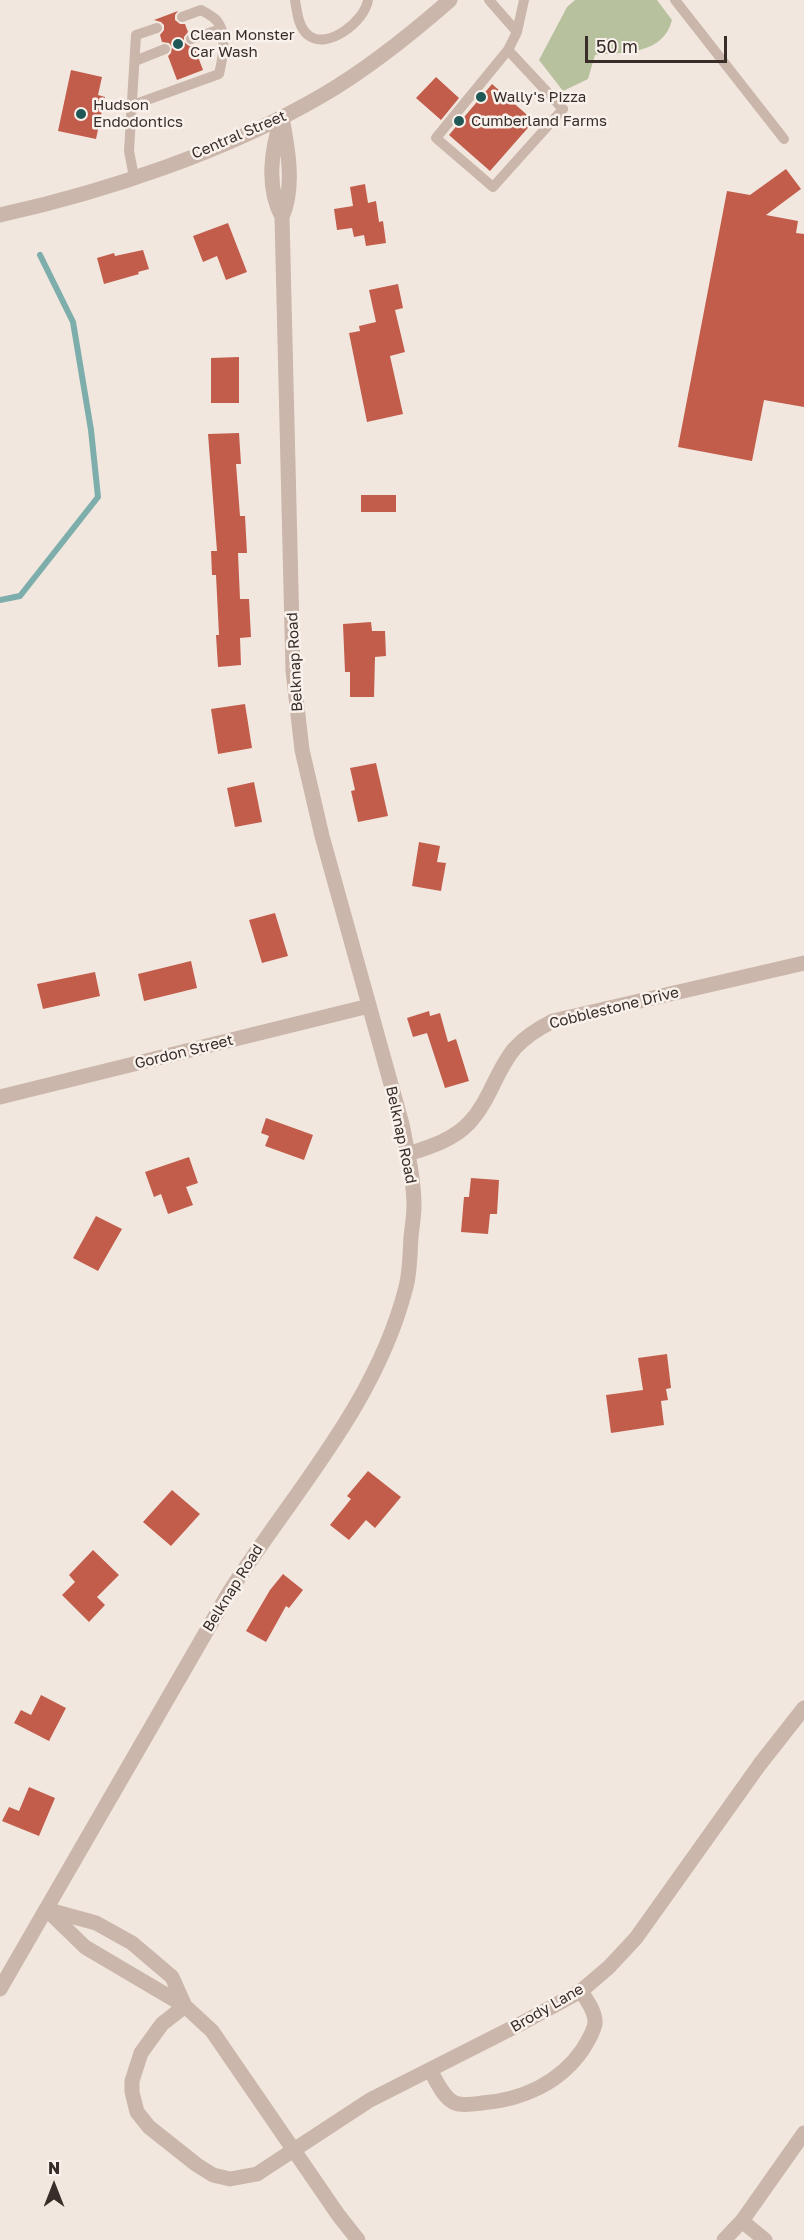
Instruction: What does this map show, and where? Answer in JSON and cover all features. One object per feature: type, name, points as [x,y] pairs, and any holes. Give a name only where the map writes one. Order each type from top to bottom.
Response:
[{"type":"street","name":"Central Street","points":[[0,215],[64,199],[134,177],[238,138],[282,118],[361,70],[418,28],[450,0]]},
{"type":"street","name":"Belknap Road","points":[[0,1989],[228,1594],[260,1543],[315,1472],[358,1402],[386,1347],[407,1286],[414,1205],[408,1154],[402,1124],[322,836],[302,750],[293,671],[282,217],[288,202],[287,146],[282,118]]},
{"type":"street","name":"Cobblestone Drive","points":[[408,1154],[442,1142],[469,1123],[481,1109],[514,1049],[537,1030],[553,1021],[804,963]]},
{"type":"street","name":"Gordon Street","points":[[0,1097],[369,1006]]},
{"type":"street","name":"Brody Lane","points":[[185,2006],[162,2024],[141,2053],[134,2072],[132,2092],[137,2112],[143,2121],[197,2165],[222,2178],[240,2178],[257,2174],[370,2100],[581,1991],[609,1967],[636,1938],[760,1764],[804,1708]]},
{"type":"street","points":[[46,1910],[85,1947],[185,2006],[212,2031],[358,2240]]},
{"type":"street","points":[[46,1910],[96,1923],[132,1943],[172,1977],[185,2006]]},
{"type":"street","points":[[430,2070],[449,2099],[459,2104],[494,2103],[537,2090],[560,2075],[590,2040],[595,2017],[581,1991]]},
{"type":"street","points":[[724,2240],[742,2221],[804,2133]]},
{"type":"street","points":[[742,2221],[765,2240]]},
{"type":"lane","points":[[295,0],[300,23],[307,34],[317,41],[328,40],[357,22],[365,12],[368,0]]},
{"type":"lane","points":[[489,0],[517,32]]},
{"type":"lane","points":[[508,50],[563,109],[492,188],[436,138],[508,50],[517,32],[524,0]]},
{"type":"lane","points":[[675,0],[784,139]]},
{"type":"lane","points":[[133,105],[219,74],[224,57],[221,28],[215,18],[201,10],[182,17]]},
{"type":"lane","points":[[134,177],[129,151],[136,35],[157,28]]},
{"type":"lane","points":[[191,39],[221,28]]},
{"type":"lane","points":[[135,61],[165,49]]},
{"type":"green space","points":[[575,0],[657,0],[672,20],[667,31],[652,46],[630,52],[595,55],[588,79],[563,91],[539,60],[567,7]]},
{"type":"building","name":"Clean Monster Car Wash","points":[[178,11],[175,20],[180,24],[185,24],[188,32],[184,37],[184,42],[189,46],[194,46],[203,70],[177,80],[168,56],[172,47],[169,43],[162,42],[160,35],[164,30],[164,25],[154,20]]},
{"type":"building","name":"Hudson Endodontics","points":[[71,70],[102,77],[98,95],[105,97],[96,139],[58,131]]},
{"type":"building","name":"Cumberland Farms","points":[[436,77],[459,98],[441,120],[416,98]]},
{"type":"building","points":[[492,84],[534,121],[490,171],[449,135]]},
{"type":"building","points":[[786,169],[801,189],[766,215],[798,221],[796,233],[804,234],[804,407],[764,400],[752,461],[678,447],[727,191],[750,195]]},
{"type":"building","points":[[365,184],[368,203],[376,201],[379,222],[383,221],[386,243],[366,246],[364,235],[354,237],[352,228],[337,230],[334,209],[353,206],[350,187]]},
{"type":"building","points":[[228,223],[247,272],[226,280],[217,256],[203,262],[193,236]]},
{"type":"building","points":[[143,250],[149,269],[104,284],[97,258],[114,253],[115,256]]},
{"type":"building","points":[[398,284],[403,308],[395,310],[405,352],[390,356],[403,414],[367,422],[349,333],[360,331],[359,326],[376,322],[369,290]]},
{"type":"building","points":[[239,357],[239,403],[211,403],[211,358]]},
{"type":"building","points":[[239,433],[241,464],[236,464],[240,516],[245,516],[247,553],[238,553],[240,599],[249,599],[251,637],[240,638],[241,665],[218,667],[216,575],[212,575],[211,551],[217,551],[208,434]]},
{"type":"building","points":[[361,495],[396,495],[396,512],[361,512]]},
{"type":"building","points":[[371,622],[372,631],[385,631],[386,656],[375,657],[374,697],[350,697],[350,672],[345,672],[343,624]]},
{"type":"building","points":[[245,704],[252,748],[218,754],[211,709]]},
{"type":"building","points":[[376,763],[388,816],[358,822],[351,791],[355,790],[350,768]]},
{"type":"building","points":[[254,782],[262,822],[235,827],[227,788]]},
{"type":"building","points":[[419,842],[440,846],[437,862],[446,863],[441,891],[412,886]]},
{"type":"building","points":[[275,913],[288,956],[262,963],[249,920]]},
{"type":"building","points":[[191,961],[197,988],[144,1001],[138,974]]},
{"type":"building","points":[[95,972],[100,996],[43,1009],[37,984]]},
{"type":"building","points":[[429,1011],[430,1016],[440,1013],[448,1042],[456,1039],[469,1081],[445,1088],[427,1033],[413,1037],[407,1018]]},
{"type":"building","points":[[266,1118],[313,1135],[304,1160],[265,1146],[269,1136],[261,1133]]},
{"type":"building","points":[[189,1157],[198,1183],[186,1187],[193,1205],[168,1214],[161,1194],[154,1197],[145,1172]]},
{"type":"building","points":[[471,1178],[499,1180],[497,1214],[490,1214],[488,1234],[461,1232],[464,1197],[469,1197]]},
{"type":"building","points":[[96,1216],[122,1229],[98,1271],[73,1258]]},
{"type":"building","points":[[667,1354],[671,1388],[666,1389],[668,1400],[661,1401],[664,1425],[611,1433],[606,1395],[643,1390],[638,1358]]},
{"type":"building","points":[[368,1471],[401,1497],[375,1528],[366,1520],[349,1540],[330,1525],[351,1499],[347,1496]]},
{"type":"building","points":[[172,1490],[200,1514],[171,1546],[143,1522]]},
{"type":"building","points":[[93,1550],[119,1575],[97,1597],[105,1605],[89,1622],[62,1595],[75,1582],[69,1575]]},
{"type":"building","points":[[283,1574],[303,1590],[289,1608],[286,1606],[266,1642],[246,1631],[270,1590]]},
{"type":"building","points":[[41,1695],[66,1708],[49,1741],[14,1723],[21,1710],[31,1715]]},
{"type":"building","points":[[29,1787],[55,1798],[39,1836],[2,1821],[9,1807],[19,1811]]},
{"type":"waterway","points":[[0,600],[20,596],[98,497],[91,430],[73,322],[40,255]]},
{"type":"place","name":"Clean Monster Car Wash","points":[[178,44]]},
{"type":"place","name":"Wally's Pizza","points":[[481,97]]},
{"type":"place","name":"Hudson Endodontics","points":[[81,114]]},
{"type":"place","name":"Cumberland Farms","points":[[459,121]]}]
